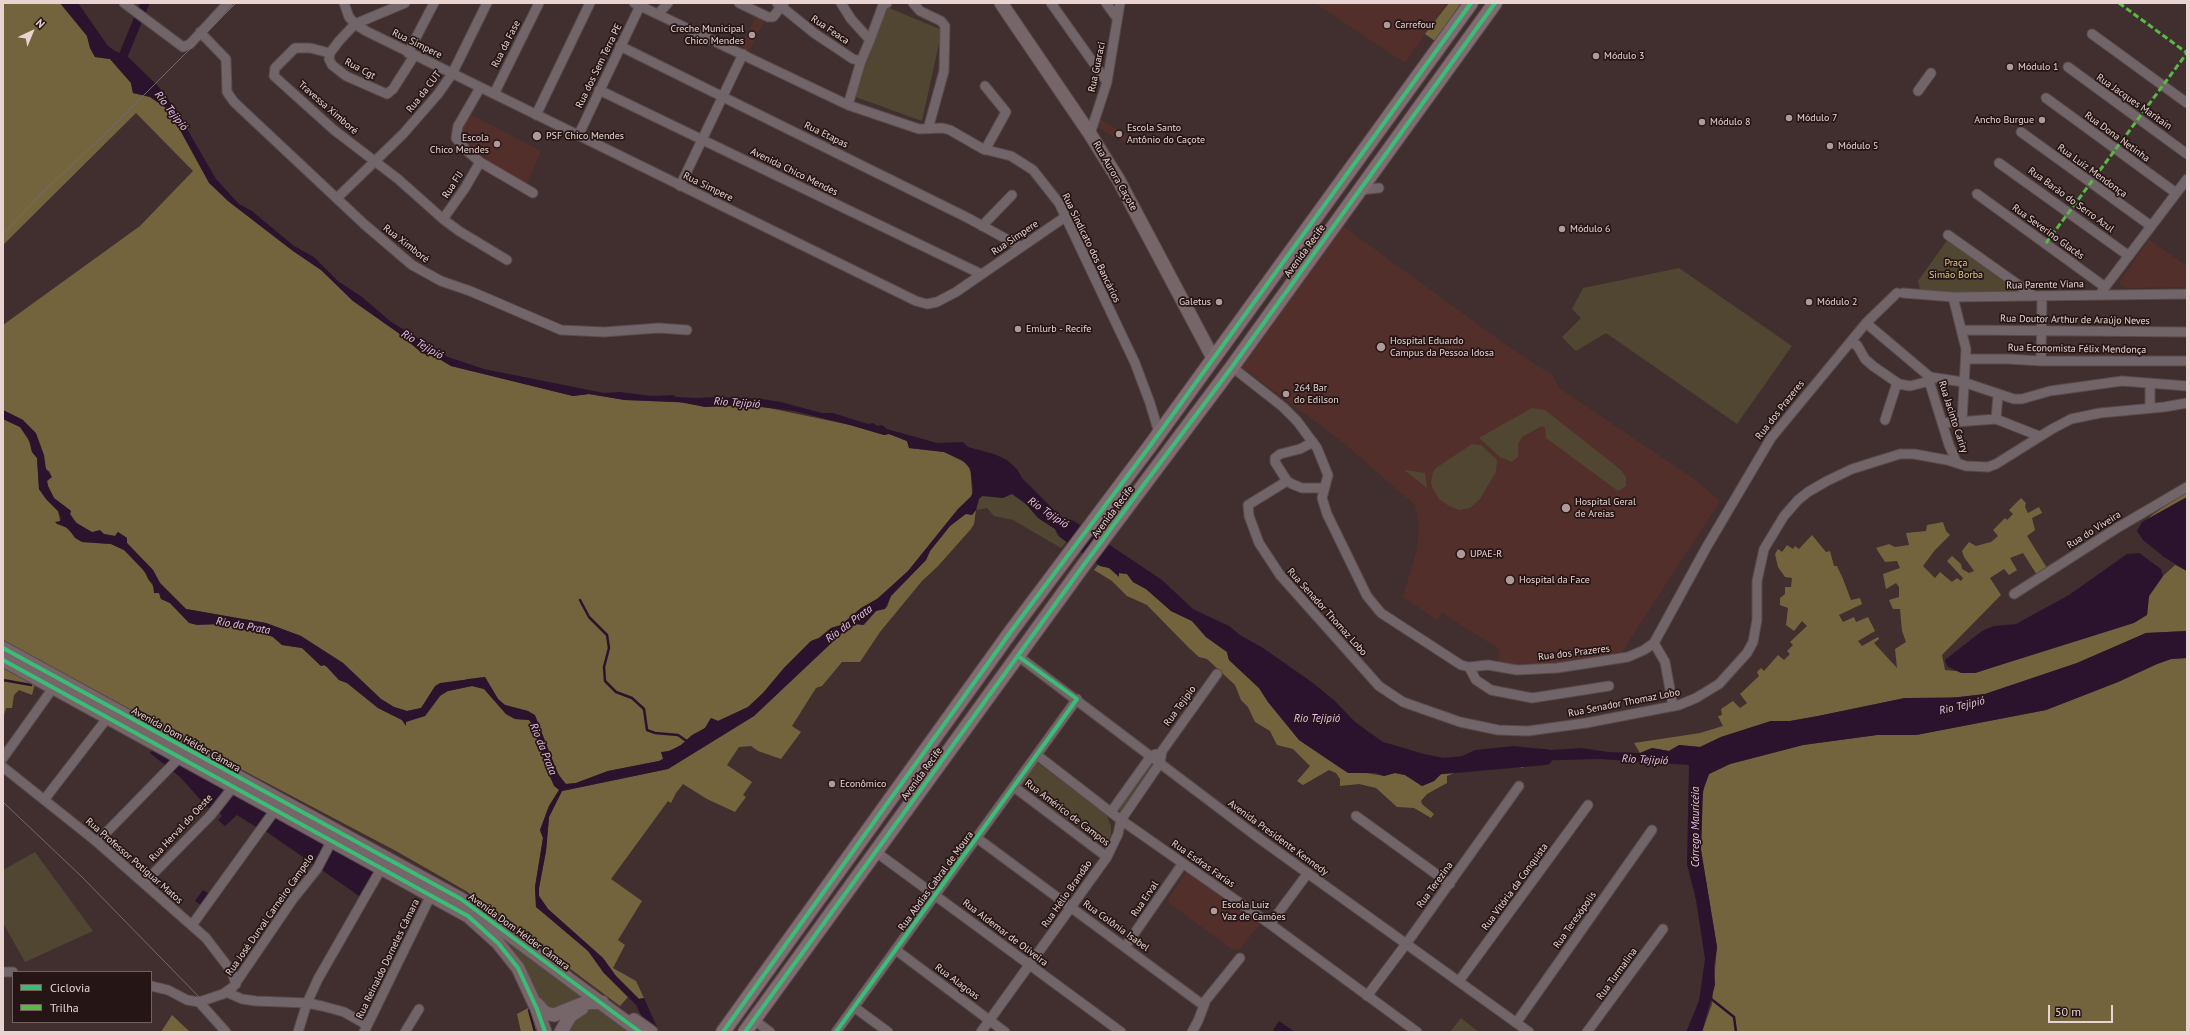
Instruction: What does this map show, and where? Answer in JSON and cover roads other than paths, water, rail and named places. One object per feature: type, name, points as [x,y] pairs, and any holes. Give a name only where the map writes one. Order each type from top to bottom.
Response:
[{"type":"main road","name":"Rua Aurora Caçote","points":[[1001,3],[1090,134],[1118,179],[1213,358]]},
{"type":"main road","name":"Avenida Recife","points":[[723,1032],[1068,554],[1159,433],[1471,3]]},
{"type":"main road","name":"Avenida Recife","points":[[746,1032],[1083,566],[1232,367],[1495,3]]},
{"type":"main road","name":"Avenida Dom Hélder Câmara","points":[[3,648],[461,899],[640,1032]]},
{"type":"main road","name":"Avenida Dom Hélder Câmara","points":[[3,660],[108,717],[231,789],[468,916],[498,942],[518,968],[532,998],[545,1032]]},
{"type":"main road","name":"Avenida Dom Hélder Câmara","points":[[532,998],[540,1010],[549,1015],[584,1003],[601,1004],[616,1008],[651,1032]]},
{"type":"main road","points":[[561,1032],[566,1021],[580,1009],[601,1004]]},
{"type":"street","points":[[124,3],[182,47],[190,44],[228,3]]},
{"type":"street","points":[[344,3],[349,17],[355,24]]},
{"type":"street","points":[[330,53],[355,24],[405,3]]},
{"type":"street","points":[[411,54],[434,3]]},
{"type":"street","name":"Rua da CUT","points":[[375,162],[419,117],[452,74],[487,3]]},
{"type":"street","name":"Rua da Fase","points":[[494,94],[539,3]]},
{"type":"street","points":[[536,115],[590,3]]},
{"type":"street","points":[[658,14],[668,3]]},
{"type":"street","points":[[739,3],[768,18],[773,17],[781,4]]},
{"type":"street","points":[[841,3],[868,39]]},
{"type":"street","points":[[848,105],[857,60],[883,6],[886,3]]},
{"type":"street","points":[[913,3],[920,11],[942,21],[945,26],[944,71],[928,129]]},
{"type":"street","points":[[1051,3],[1107,82]]},
{"type":"street","points":[[1106,3],[1117,18]]},
{"type":"street","name":"Rua Guaraci","points":[[1090,134],[1107,82],[1120,3]]},
{"type":"street","name":"Rua Feaca","points":[[781,4],[808,29],[857,60]]},
{"type":"street","name":"Rua Sindicato dos Bancários","points":[[637,5],[848,105],[919,129],[942,128],[950,130],[985,150],[1011,156],[1032,170],[1059,203],[1135,363],[1150,403],[1159,433]]},
{"type":"street","name":"Rua dos Sem Terra PE","points":[[578,136],[620,46],[637,5]]},
{"type":"street","name":"Rua Simpere","points":[[355,24],[411,54],[916,301],[927,304],[937,302],[1065,218]]},
{"type":"street","name":"Rua Ximboré","points":[[200,32],[226,59],[226,92],[229,97],[381,239],[412,265],[427,274],[552,328],[573,332],[659,328],[687,330]]},
{"type":"street","points":[[2092,34],[2187,103]]},
{"type":"street","name":"Rua Etapas","points":[[620,46],[982,226],[1020,247]]},
{"type":"street","name":"Travessa Ximboré","points":[[330,53],[310,48],[295,48],[275,68],[273,74],[334,130],[398,180],[446,222],[507,260]]},
{"type":"street","name":"Rua Cgt","points":[[330,53],[330,62],[346,76],[383,93],[390,92],[411,54]]},
{"type":"street","points":[[680,186],[743,54]]},
{"type":"street","name":"Rua Jacques Maritain","points":[[2068,67],[2187,154]]},
{"type":"street","points":[[1918,91],[1931,73]]},
{"type":"street","points":[[985,86],[1006,112],[985,150]]},
{"type":"street","points":[[480,88],[455,135],[462,146],[480,162],[533,193]]},
{"type":"street","name":"Avenida Chico Mendes","points":[[599,90],[981,274]]},
{"type":"street","name":"Rua Dona Netinha","points":[[2046,98],[2176,193]]},
{"type":"street","name":"Rua Luiz Mendonça","points":[[2021,132],[2151,226]]},
{"type":"street","points":[[337,198],[375,162]]},
{"type":"street","name":"Rua FIJ","points":[[446,222],[480,162]]},
{"type":"street","name":"Rua Barão do Serro Azul","points":[[2000,163],[2129,256]]},
{"type":"street","points":[[2099,295],[2187,179]]},
{"type":"street","points":[[1360,190],[1379,188]]},
{"type":"street","name":"Rua Severino Glacês","points":[[1977,194],[2105,287]]},
{"type":"street","points":[[982,226],[1012,196]]},
{"type":"street","points":[[1948,234],[2038,296],[2041,332],[2041,361]]},
{"type":"street","name":"Rua dos Prazeres","points":[[1232,367],[1282,407],[1313,442],[1325,464],[1328,475],[1322,498],[1335,534],[1375,606],[1381,613],[1461,666],[1469,667],[1488,665],[1517,670],[1557,668],[1628,657],[1644,650],[1654,643],[1706,548],[1762,451],[1786,417],[1866,323],[1900,293]]},
{"type":"street","name":"Rua Parente Viana","points":[[1900,293],[1954,297],[2187,294]]},
{"type":"street","points":[[1954,297],[1965,341],[1966,359],[1962,421]]},
{"type":"street","points":[[1866,323],[1930,377],[1964,382],[1998,395],[2022,399],[2050,391],[2116,382],[2187,386]]},
{"type":"street","name":"Rua Doutor Arthur de Araújo Neves","points":[[1962,330],[2041,332],[2187,332]]},
{"type":"street","points":[[1850,343],[1856,345],[1865,359],[1873,366],[1897,383],[1910,386],[1926,382],[1930,377]]},
{"type":"street","name":"Rua Economista Félix Mendonça","points":[[1966,359],[2041,361],[2187,361]]},
{"type":"street","name":"Rua Jacinto Cariry","points":[[1930,377],[1930,384],[1957,463]]},
{"type":"street","points":[[1885,420],[1897,383]]},
{"type":"street","points":[[2150,383],[2150,408]]},
{"type":"street","points":[[1996,419],[1998,395]]},
{"type":"street","name":"Rua Senador Thomaz Lobo","points":[[1287,481],[1248,505],[1248,516],[1259,543],[1280,575],[1379,686],[1395,697],[1430,712],[1460,722],[1486,728],[1511,731],[1528,731],[1586,723],[1674,706],[1696,698],[1719,684],[1747,653],[1756,631],[1757,581],[1760,558],[1784,516],[1808,492],[1852,469],[1900,454],[1914,454],[1978,468],[1988,467],[1996,464],[2062,423],[2083,416],[2187,402]]},
{"type":"street","points":[[1943,423],[1996,419],[2039,436]]},
{"type":"street","points":[[1313,442],[1300,449],[1277,456],[1275,462],[1287,481],[1302,488],[1324,488]]},
{"type":"street","name":"Rua do Viveira","points":[[2014,594],[2117,528],[2187,487]]},
{"type":"street","points":[[1654,643],[1665,662],[1674,706]]},
{"type":"street","name":"Avenida Presidente Kennedy","points":[[1018,656],[1308,873],[1530,1032]]},
{"type":"street","points":[[1469,667],[1476,680],[1490,690],[1532,698],[1609,686]]},
{"type":"street","name":"Rua Tejipio","points":[[1160,763],[1162,751],[1218,674]]},
{"type":"street","points":[[3,758],[53,688]]},
{"type":"street","name":"Rua Abdias Cabral de Moura","points":[[836,1032],[937,895],[1077,700]]},
{"type":"street","points":[[44,800],[108,717]]},
{"type":"street","name":"Rua Tejipio","points":[[1151,756],[1162,751]]},
{"type":"street","name":"Rua Esdras Farias","points":[[1037,755],[1121,820],[1270,924],[1417,1032]]},
{"type":"street","points":[[1111,812],[1151,756]]},
{"type":"street","points":[[97,842],[178,759]]},
{"type":"street","name":"Rua Hélio Brandão","points":[[981,1032],[1107,857],[1118,834],[1121,820],[1160,763]]},
{"type":"street","name":"Rua Professor Potiguar Matos","points":[[3,767],[97,842],[206,938],[232,972],[236,984]]},
{"type":"street","name":"Rua Terezina","points":[[1367,996],[1520,786]]},
{"type":"street","name":"Rua Américo de Campos","points":[[1014,787],[1107,857]]},
{"type":"street","name":"Rua Herval do Oeste","points":[[144,883],[211,815],[231,789]]},
{"type":"street","name":"Rua Vitória da Conquista","points":[[1459,981],[1588,805]]},
{"type":"street","points":[[192,926],[274,812]]},
{"type":"street","points":[[1356,816],[1450,884]]},
{"type":"street","name":"Rua Teresópolis","points":[[1516,1023],[1652,830]]},
{"type":"street","name":"Rua Colônia Isabel","points":[[977,838],[1203,1005]]},
{"type":"street","name":"Rua José Durval Carneiro Campelo","points":[[199,1002],[226,992],[236,984],[293,899],[317,869],[331,843]]},
{"type":"street","name":"Rua Aldemar de Oliveira","points":[[876,852],[937,895],[1029,965],[1121,1032]]},
{"type":"street","name":"Rua Erval","points":[[1125,947],[1183,863]]},
{"type":"street","points":[[298,1032],[307,1003],[382,869]]},
{"type":"street","points":[[1270,924],[1308,873]]},
{"type":"street","name":"Rua Reinaldo Dorneles Câmara","points":[[366,1028],[431,895]]},
{"type":"street","name":"Rua Turmalina","points":[[1587,1032],[1663,929]]},
{"type":"street","name":"Rua Alagoas","points":[[896,950],[1004,1032]]},
{"type":"street","points":[[1192,1032],[1198,1021],[1203,1005],[1240,958]]},
{"type":"street","points":[[152,986],[168,990],[187,1000],[199,1002],[226,1032]]},
{"type":"street","points":[[226,992],[242,999],[307,1003],[344,1012],[366,1028]]},
{"type":"street","points":[[854,1007],[888,1032]]},
{"type":"street","points":[[405,1032],[419,1009]]},
{"type":"street","points":[[754,1020],[770,1032]]},
{"type":"water","points":[[60,3],[78,3],[108,46],[127,56],[158,86],[176,110],[216,179],[239,204],[252,211],[294,246],[314,257],[338,281],[362,297],[390,321],[448,357],[484,369],[604,393],[620,392],[652,396],[673,395],[676,397],[696,398],[717,397],[762,399],[781,402],[822,413],[833,413],[868,424],[873,423],[877,426],[882,425],[887,429],[937,443],[963,442],[968,447],[994,454],[1007,460],[1017,469],[1022,478],[1061,517],[1074,521],[1162,580],[1193,609],[1229,626],[1240,635],[1263,648],[1313,683],[1335,701],[1355,722],[1383,742],[1424,754],[1454,760],[1475,750],[1514,746],[1551,750],[1581,748],[1608,752],[1640,753],[1652,748],[1669,751],[1679,745],[1700,747],[1721,737],[1771,721],[1790,721],[1905,698],[1950,698],[1985,694],[2077,663],[2146,633],[2187,631],[2187,658],[2171,659],[2157,664],[2118,682],[2046,710],[1916,735],[1877,735],[1803,745],[1730,764],[1709,774],[1703,791],[1701,850],[1717,947],[1714,967],[1715,985],[1702,1032],[1686,1032],[1699,1001],[1705,959],[1696,900],[1687,864],[1689,765],[1599,759],[1526,761],[1515,753],[1465,759],[1446,769],[1434,781],[1422,786],[1405,775],[1395,773],[1384,776],[1376,773],[1348,773],[1299,740],[1268,702],[1259,688],[1229,660],[1227,652],[1206,637],[1192,621],[1171,611],[1146,589],[1133,582],[1127,574],[1119,573],[1119,577],[1109,568],[1100,566],[1060,537],[1055,529],[1038,518],[1026,504],[1012,494],[1003,498],[982,496],[979,499],[976,510],[972,515],[966,514],[950,526],[930,551],[926,560],[891,596],[885,609],[876,611],[863,625],[856,624],[843,632],[754,716],[668,769],[562,791],[549,817],[546,851],[539,888],[539,896],[548,909],[603,958],[616,976],[639,999],[644,998],[657,1027],[655,1028],[642,1017],[636,1005],[603,972],[588,951],[536,907],[535,887],[543,838],[540,830],[549,806],[559,790],[554,786],[547,770],[532,724],[529,720],[515,719],[506,714],[484,689],[472,686],[448,691],[440,696],[425,716],[406,722],[406,726],[402,720],[378,708],[347,683],[339,680],[327,667],[324,665],[321,666],[302,648],[282,645],[273,637],[258,631],[249,631],[224,624],[197,625],[189,623],[170,603],[161,599],[159,593],[154,593],[153,584],[148,579],[146,573],[124,550],[111,544],[82,542],[75,538],[68,528],[55,522],[60,521],[61,518],[58,511],[46,499],[39,489],[37,458],[32,452],[30,442],[20,427],[3,419],[3,410],[23,420],[36,433],[44,455],[46,469],[52,477],[47,481],[48,486],[54,498],[71,511],[70,514],[75,522],[92,532],[100,530],[104,534],[115,536],[118,532],[127,538],[127,543],[153,570],[160,583],[186,609],[266,623],[301,636],[343,663],[381,699],[394,707],[407,711],[421,708],[435,686],[440,683],[485,677],[498,699],[505,705],[528,711],[535,715],[558,774],[566,784],[576,783],[608,771],[659,761],[663,759],[661,752],[669,751],[681,745],[692,735],[705,728],[711,718],[718,721],[748,707],[811,641],[819,638],[831,628],[841,625],[861,608],[877,599],[908,571],[958,509],[971,497],[973,491],[970,468],[962,460],[944,452],[909,448],[907,441],[889,434],[884,435],[794,411],[745,405],[705,407],[679,402],[625,400],[589,394],[573,396],[451,366],[436,357],[422,353],[397,332],[353,301],[321,270],[293,251],[228,201],[209,183],[169,110],[150,97],[133,93],[131,83],[110,59],[95,57],[90,48],[87,36]]},
{"type":"water","points":[[2187,497],[2187,571],[2164,557],[2143,540],[2137,531],[2142,522]]},
{"type":"water","points":[[2139,553],[2161,569],[2163,576],[2149,596],[2147,615],[2134,623],[1975,673],[1961,673],[1947,666],[1945,660],[1982,631],[1994,626],[2016,624],[2069,595],[2127,554]]},
{"type":"water","points":[[154,748],[246,802],[374,872],[362,898],[264,830],[256,827],[237,815],[225,826],[218,820],[222,816],[219,812],[207,807],[180,777],[150,753]]},
{"type":"water","points":[[203,890],[208,893],[201,905],[195,901]]},
{"type":"water","points":[[1279,1021],[1295,1032],[1274,1032],[1273,1030]]},
{"type":"waterway","points":[[121,61],[145,3]]},
{"type":"waterway","points":[[580,600],[589,617],[607,635],[609,648],[604,667],[605,681],[616,692],[632,698],[644,709],[647,730],[655,733],[678,735],[688,742]]},
{"type":"waterway","points":[[3,680],[31,685]]},
{"type":"waterway","name":"Rio Tejipió","points":[[1432,767],[1545,757]]},
{"type":"waterway","points":[[1710,998],[1734,1017],[1736,1032]]},
{"type":"waterway","points":[[529,1010],[535,1032]]},
{"type":"tram line","points":[[3,234],[43,192],[99,140],[236,3]]},
{"type":"tram line","points":[[3,802],[81,876],[203,1001],[227,1032]]},
{"type":"place","name":"Carrefour","points":[[1387,25]]},
{"type":"place","name":"Creche Municipal Chico Mendes","points":[[752,35]]},
{"type":"place","name":"Módulo 3","points":[[1596,56]]},
{"type":"place","name":"Módulo 1","points":[[2010,67]]},
{"type":"place","name":"Módulo 7","points":[[1789,118]]},
{"type":"place","name":"Ancho Burgue","points":[[2042,120]]},
{"type":"place","name":"Módulo 8","points":[[1702,122]]},
{"type":"place","name":"Escola Santo Antônio do Caçote","points":[[1119,134]]},
{"type":"place","name":"PSF Chico Mendes","points":[[537,136]]},
{"type":"place","name":"Escola Chico Mendes","points":[[497,144]]},
{"type":"place","name":"Módulo 5","points":[[1830,146]]},
{"type":"place","name":"Módulo 6","points":[[1562,229]]},
{"type":"place","name":"Galetus","points":[[1219,302]]},
{"type":"place","name":"Módulo 2","points":[[1809,302]]},
{"type":"place","name":"Emlurb - Recife","points":[[1018,329]]},
{"type":"place","name":"Hospital Eduardo Campus da Pessoa Idosa","points":[[1381,347]]},
{"type":"place","name":"264 Bar do Edilson","points":[[1286,394]]},
{"type":"place","name":"Hospital Geral de Areias","points":[[1566,508]]},
{"type":"place","name":"UPAE-R","points":[[1461,554]]},
{"type":"place","name":"Hospital da Face","points":[[1510,580]]},
{"type":"place","name":"Econômico","points":[[832,784]]},
{"type":"place","name":"Escola Luiz Vaz de Camões","points":[[1214,911]]},
{"type":"park label","name":"Praça Simão Borba","points":[[1956,268]]},
{"type":"water label","name":"Rio da Prata","points":[[849,624]]},
{"type":"water label","name":"Rio da Prata","points":[[243,626]]},
{"type":"water label","name":"Rio da Prata","points":[[543,749]]},
{"type":"water label","name":"Córrego Mauricéia","points":[[1696,827]]}]
